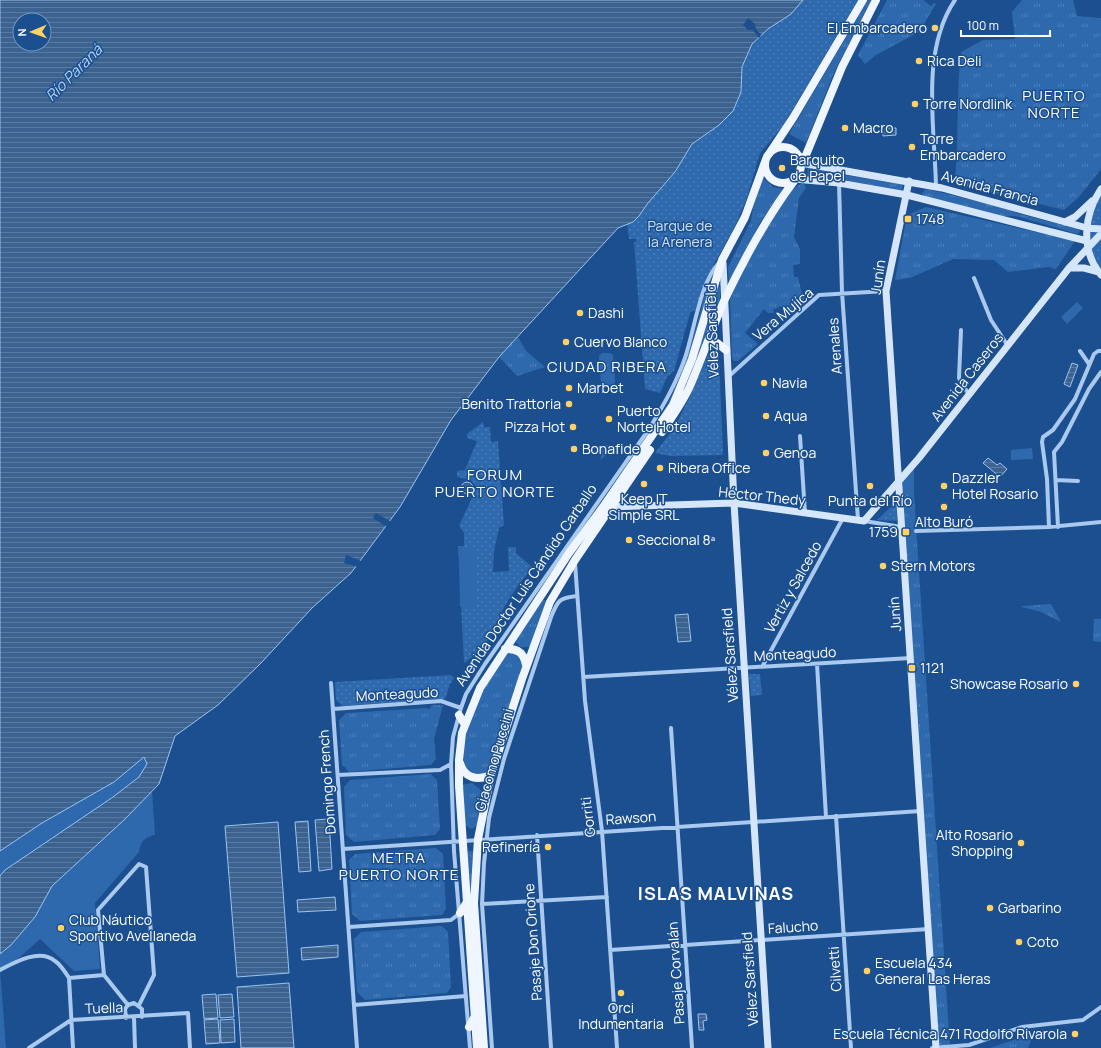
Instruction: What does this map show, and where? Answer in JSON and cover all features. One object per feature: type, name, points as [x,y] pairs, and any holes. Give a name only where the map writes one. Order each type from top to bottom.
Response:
[{"type":"main road","name":"Avenida Doctor Luis Cándido Carballo","points":[[477,1048],[459,760],[465,725],[480,688],[494,664],[569,553],[603,507],[673,405],[692,359],[722,260],[745,217],[767,157],[793,118],[862,0]]},
{"type":"main road","points":[[801,162],[806,155],[842,67],[860,28],[876,0]]},
{"type":"main road","points":[[787,148],[793,150],[801,162],[801,169],[794,180],[785,183],[775,182],[766,172],[767,157],[774,150],[787,148]]},
{"type":"main road","name":"Avenida Francia","points":[[801,162],[928,185],[1087,228],[1101,229]]},
{"type":"main road","name":"Avenida Doctor Luis Cándido Carballo","points":[[484,1048],[474,903],[486,795],[526,666],[550,602],[575,560],[678,408],[690,386],[724,302],[762,226],[794,180]]},
{"type":"main road","name":"Avenida Francia","points":[[794,180],[840,183],[907,195],[1088,245]]},
{"type":"main road","name":"Junín","points":[[909,181],[886,291],[898,481],[903,527],[936,1048]]},
{"type":"main road","points":[[925,199],[919,194],[918,190],[922,186],[928,185]]},
{"type":"main road","points":[[1100,273],[1088,245],[1087,228],[1092,205],[1101,188]]},
{"type":"main road","points":[[1065,222],[1082,212],[1096,196]]},
{"type":"main road","name":"Avenida Caseros","points":[[861,521],[919,458],[1069,268],[1088,245],[1101,234]]},
{"type":"main road","name":"Vélez Sarsfield","points":[[722,260],[734,503],[768,1048]]},
{"type":"main road","points":[[1069,268],[1084,268],[1100,273]]},
{"type":"main road","points":[[706,347],[717,344],[726,350]]},
{"type":"main road","name":"Héctor Thedy","points":[[603,507],[734,503],[861,521]]},
{"type":"main road","points":[[505,649],[513,648],[520,652],[525,658],[526,666]]},
{"type":"main road","points":[[485,664],[494,664]]},
{"type":"main road","points":[[460,712],[465,725]]},
{"type":"main road","points":[[459,760],[461,768],[471,777],[483,779],[491,775]]},
{"type":"main road","points":[[486,795],[495,791]]},
{"type":"main road","points":[[460,913],[467,902]]},
{"type":"main road","points":[[477,951],[484,942]]},
{"type":"main road","points":[[469,1027],[475,1016]]},
{"type":"street","points":[[936,187],[933,90],[934,59],[940,29],[947,12],[955,0]]},
{"type":"street","name":"Arenales","points":[[842,170],[840,183],[842,292],[861,521]]},
{"type":"street","name":"Avenida Doctor Luis Cándido Carballo","points":[[470,1048],[454,841],[451,764],[453,737],[460,712],[466,694],[485,664],[649,429],[667,400],[685,358],[705,286],[713,269],[722,260]]},
{"type":"street","points":[[974,278],[991,320],[1008,346]]},
{"type":"street","name":"Vera Mujíca","points":[[727,377],[819,295],[842,292],[886,291]]},
{"type":"street","points":[[961,330],[958,378],[969,395]]},
{"type":"street","points":[[1080,351],[1089,364]]},
{"type":"street","points":[[1049,527],[1045,458],[1041,446],[1043,436],[1053,430],[1075,399],[1094,354],[1101,351]]},
{"type":"street","points":[[1058,527],[1054,452],[1062,442],[1089,389],[1101,372]]},
{"type":"street","points":[[800,436],[805,513]]},
{"type":"street","points":[[1045,458],[1047,455],[1054,456]]},
{"type":"street","points":[[1056,480],[1078,481]]},
{"type":"street","name":"Héctor Thedy","points":[[594,508],[603,507]]},
{"type":"street","name":"Vertiz y Salcedo","points":[[762,667],[843,518]]},
{"type":"street","name":"Héctor Thedy","points":[[861,521],[903,527]]},
{"type":"street","points":[[916,531],[1058,527],[1101,522]]},
{"type":"street","name":"Gorriti","points":[[575,560],[583,677],[602,831],[617,1048]]},
{"type":"street","name":"Giacomo Puccini","points":[[492,1048],[482,904],[482,839],[529,680],[558,602],[563,598],[578,596]]},
{"type":"street","name":"Monteagudo","points":[[583,677],[911,658]]},
{"type":"street","points":[[817,664],[826,817]]},
{"type":"street","name":"Domingo French","points":[[331,683],[357,1048]]},
{"type":"street","name":"Monteagudo","points":[[333,709],[441,702],[460,712]]},
{"type":"street","name":"Pasaje Corvalán","points":[[671,728],[692,1048]]},
{"type":"street","points":[[338,775],[440,770],[451,764]]},
{"type":"street","name":"Rawson","points":[[343,849],[537,835],[921,811]]},
{"type":"street","name":"Cilvetti","points":[[836,816],[851,1048]]},
{"type":"street","name":"Pasaje Don Orione","points":[[537,835],[550,1048]]},
{"type":"street","points":[[128,1005],[104,975],[98,910],[139,864],[146,867],[154,975],[139,1006]]},
{"type":"street","points":[[482,904],[607,897]]},
{"type":"street","points":[[349,927],[451,920],[460,913]]},
{"type":"street","name":"Falucho","points":[[610,950],[929,929]]},
{"type":"street","points":[[0,970],[22,958],[48,956],[56,961],[69,978],[73,1048]]},
{"type":"street","points":[[69,978],[104,975]]},
{"type":"street","points":[[354,1005],[466,996]]},
{"type":"street","points":[[128,1005],[134,1003],[139,1006],[143,1013],[142,1017]]},
{"type":"street","points":[[126,1018],[125,1014],[128,1005]]},
{"type":"street","points":[[932,1048],[969,1045],[1022,1027],[1083,1020],[1101,1007]]},
{"type":"street","name":"Tuella","points":[[29,1048],[71,1020],[126,1018],[188,1013],[190,1048]]},
{"type":"street","points":[[134,1017],[135,1048]]},
{"type":"green space","name":"Parque de la Arenera","points":[[803,0],[858,0],[783,126],[760,153],[747,198],[735,226],[707,277],[696,309],[690,313],[674,371],[667,377],[660,393],[645,389],[634,242],[636,242],[636,239],[629,239],[627,224],[633,222],[639,216],[648,203],[675,172],[692,144],[719,125],[742,83],[742,67],[752,44],[768,29],[791,14]]},
{"type":"green space","points":[[868,0],[871,0],[833,75],[806,143],[789,134]]},
{"type":"green space","points":[[887,0],[923,0],[931,6],[934,3],[936,4],[919,32],[876,55],[865,64],[858,55]]},
{"type":"green space","points":[[1022,0],[1073,0],[1077,16],[1101,18],[1101,169],[1079,197],[1064,210],[961,185],[955,181],[961,52],[983,40],[1015,39],[1012,12]]},
{"type":"green space","points":[[808,167],[815,170],[831,172],[834,175],[833,178],[807,177]]},
{"type":"green space","points":[[845,175],[900,184],[903,186],[902,191],[844,180]]},
{"type":"green space","points":[[763,178],[773,187],[783,189],[761,221],[729,284],[728,267],[751,221],[753,208]]},
{"type":"green space","points":[[803,182],[806,188],[799,198],[794,237],[800,249],[800,264],[793,265],[794,277],[798,277],[802,294],[806,299],[789,316],[781,306],[773,310],[774,313],[768,313],[764,309],[745,333],[758,344],[738,361],[734,361],[732,359],[730,299],[745,263],[767,225],[790,192]]},
{"type":"green space","points":[[926,189],[1006,208],[1016,213],[1078,229],[1080,232],[1077,234],[1016,216],[1003,216],[925,197],[922,193]]},
{"type":"green space","points":[[1101,189],[1101,275],[1087,241],[1096,196]]},
{"type":"green space","points":[[926,207],[1075,241],[1056,269],[1049,267],[1008,272],[994,260],[953,259],[910,278],[895,280],[907,215]]},
{"type":"green space","points":[[708,283],[711,284],[688,363],[667,411],[612,488],[652,431],[672,395],[688,354]]},
{"type":"green space","points":[[717,287],[720,287],[720,304],[688,384],[686,384]]},
{"type":"green space","points":[[1077,302],[1083,308],[1067,324],[1061,317]]},
{"type":"green space","points":[[518,337],[526,351],[545,367],[517,376],[499,357]]},
{"type":"green space","points":[[709,352],[719,356],[723,455],[670,456],[655,453],[675,427]]},
{"type":"green space","points":[[602,353],[610,353],[613,355],[615,383],[613,385],[605,386],[601,384],[599,356]]},
{"type":"green space","points":[[483,422],[484,427],[490,427],[491,442],[498,441],[504,525],[499,528],[494,551],[493,572],[509,571],[508,547],[516,547],[516,553],[532,567],[507,603],[484,645],[464,663],[458,546],[464,546],[464,533],[459,526],[476,489],[472,481],[457,477],[457,471],[465,470],[477,441],[467,438],[467,434]]},
{"type":"green space","points":[[615,445],[601,460],[600,446]]},
{"type":"green space","points":[[1032,448],[1033,459],[1011,460],[1011,450]]},
{"type":"green space","points":[[914,463],[914,494],[950,1047],[936,1048],[900,479]]},
{"type":"green space","points":[[897,501],[897,521],[877,520]]},
{"type":"green space","points":[[459,548],[476,548],[477,606],[460,607]]},
{"type":"green space","points":[[543,600],[545,600],[546,603],[530,647],[520,647],[515,640]]},
{"type":"green space","points":[[1051,604],[1061,622],[1041,612],[1022,607],[1022,606]]},
{"type":"green space","points":[[1094,619],[1101,619],[1101,642],[1093,641]]},
{"type":"green space","points":[[508,652],[516,652],[523,663],[522,670],[489,771],[480,776],[470,772],[465,766],[463,748],[467,726],[476,701]]},
{"type":"green space","points":[[749,674],[760,674],[762,695],[751,696]]},
{"type":"green space","points":[[451,675],[454,678],[450,684],[445,699],[342,706],[336,700],[335,682]]},
{"type":"green space","points":[[432,705],[443,705],[434,739],[436,759],[431,765],[349,772],[342,764],[339,720],[346,713],[427,708],[429,710]]},
{"type":"green space","points":[[144,757],[147,764],[139,777],[113,797],[5,870],[0,886],[0,851],[42,823],[114,782]]},
{"type":"green space","points":[[431,774],[437,780],[440,829],[435,835],[354,842],[346,835],[344,787],[350,780]]},
{"type":"green space","points":[[472,783],[482,791],[477,826],[471,829],[464,824],[462,785]]},
{"type":"green space","name":"Club Náutico Sportivo Avellaneda","points":[[152,791],[155,835],[144,840],[139,852],[95,903],[100,969],[74,971],[40,939],[20,957],[0,969],[0,954],[11,945],[35,917],[52,886],[124,820]]},
{"type":"green space","points":[[436,848],[443,854],[446,909],[442,915],[360,921],[352,914],[349,860],[355,854]]},
{"type":"green space","points":[[468,851],[473,851],[474,853],[480,1048],[467,854]]},
{"type":"green space","points":[[442,926],[448,932],[451,987],[447,993],[365,1000],[357,992],[354,939],[361,932]]},
{"type":"green space","points":[[0,969],[6,1048],[0,1048]]},
{"type":"green space","points":[[1034,1033],[1028,1048],[990,1048]]},
{"type":"water","name":"Río Paraná","points":[[0,0],[803,0],[791,14],[768,29],[752,44],[742,67],[741,92],[733,111],[719,125],[692,144],[675,172],[648,203],[639,216],[633,222],[618,228],[499,357],[451,420],[400,507],[351,573],[312,608],[261,663],[218,705],[175,736],[159,784],[124,820],[52,886],[35,917],[11,945],[0,954],[0,876],[5,870],[113,797],[139,777],[147,764],[144,757],[114,782],[42,823],[0,851]]},
{"type":"water","points":[[888,125],[888,128],[896,128],[896,135],[883,136],[882,126]]},
{"type":"water","points":[[1072,363],[1078,365],[1070,387],[1064,384]]},
{"type":"water","points":[[988,458],[997,465],[1000,463],[1007,469],[1000,477],[983,463]]},
{"type":"water","points":[[465,482],[469,482],[473,488],[469,494],[465,494],[461,490],[461,486]]},
{"type":"water","points":[[688,614],[691,641],[678,642],[675,615]]},
{"type":"water","points":[[329,819],[332,869],[319,871],[315,820]]},
{"type":"water","points":[[308,821],[311,871],[299,872],[295,822]]},
{"type":"water","points":[[278,822],[289,973],[237,977],[225,826]]},
{"type":"water","points":[[335,897],[336,910],[298,912],[297,900]]},
{"type":"water","points":[[338,945],[338,957],[302,960],[301,948]]},
{"type":"water","points":[[289,983],[294,1048],[241,1048],[237,987]]},
{"type":"water","points":[[216,994],[218,1018],[204,1019],[202,995]]},
{"type":"water","points":[[232,994],[234,1017],[220,1018],[218,995]]},
{"type":"water","points":[[698,1014],[706,1014],[707,1020],[703,1021],[704,1030],[699,1030]]},
{"type":"water","points":[[218,1019],[220,1043],[206,1044],[204,1020]]},
{"type":"water","points":[[234,1019],[235,1042],[221,1043],[220,1020]]},
{"type":"pier","points":[[748,18],[755,24],[756,29],[761,35],[759,38],[753,30],[748,30],[743,25]]},
{"type":"pier","points":[[376,513],[391,522],[387,527],[373,518]]},
{"type":"pier","points":[[346,555],[363,562],[359,567],[344,563]]},
{"type":"place","name":"El Embarcadero","points":[[935,28]]},
{"type":"place","name":"Rica Deli","points":[[919,61]]},
{"type":"place","name":"Torre Nordlink","points":[[915,104]]},
{"type":"place","name":"Macro","points":[[845,128]]},
{"type":"place","name":"Torre Embarcadero","points":[[912,147]]},
{"type":"place","name":"Barquito de Papel","points":[[782,168]]},
{"type":"place","name":"1748","points":[[908,219]]},
{"type":"place","name":"Dashi","points":[[580,313]]},
{"type":"place","name":"Cuervo Blanco","points":[[566,342]]},
{"type":"place","name":"Navia","points":[[764,383]]},
{"type":"place","name":"Marbet","points":[[569,388]]},
{"type":"place","name":"Benito Trattoria","points":[[569,404]]},
{"type":"place","name":"Aqua","points":[[766,416]]},
{"type":"place","name":"Puerto Norte Hotel","points":[[609,419]]},
{"type":"place","name":"Pizza Hot","points":[[573,427]]},
{"type":"place","name":"Bonafide","points":[[574,449]]},
{"type":"place","name":"Genoa","points":[[766,453]]},
{"type":"place","name":"Ribera Office","points":[[660,468]]},
{"type":"place","name":"Keep IT Simple SRL","points":[[644,484]]},
{"type":"place","name":"Punta del Río","points":[[870,486]]},
{"type":"place","name":"Dazzler Hotel Rosario","points":[[944,486]]},
{"type":"place","name":"Alto Buró","points":[[944,507]]},
{"type":"place","name":"1759","points":[[906,532]]},
{"type":"place","name":"Seccional 8ª","points":[[629,540]]},
{"type":"place","name":"Stern Motors","points":[[883,566]]},
{"type":"place","name":"1121","points":[[912,668]]},
{"type":"place","name":"Showcase Rosario","points":[[1076,684]]},
{"type":"place","name":"Alto Rosario Shopping","points":[[1021,843]]},
{"type":"place","name":"Refinería","points":[[548,847]]},
{"type":"place","name":"Garbarino","points":[[990,908]]},
{"type":"place","name":"Club Náutico Sportivo Avellaneda","points":[[61,928]]},
{"type":"place","name":"Coto","points":[[1019,942]]},
{"type":"place","name":"Escuela 434 General Las Heras","points":[[867,971]]},
{"type":"place","name":"Orci Indumentaria","points":[[621,993]]},
{"type":"place","name":"Escuela Técnica 471 Rodolfo Rivarola","points":[[1075,1034]]},
{"type":"district","name":"PUERTO NORTE","points":[[1054,104]]},
{"type":"district","name":"CIUDAD RIBERA","points":[[607,367]]},
{"type":"district","name":"FORUM PUERTO NORTE","points":[[495,484]]},
{"type":"district","name":"METRA PUERTO NORTE","points":[[399,866]]},
{"type":"district","name":"ISLAS MALVINAS","points":[[716,894]]}]
